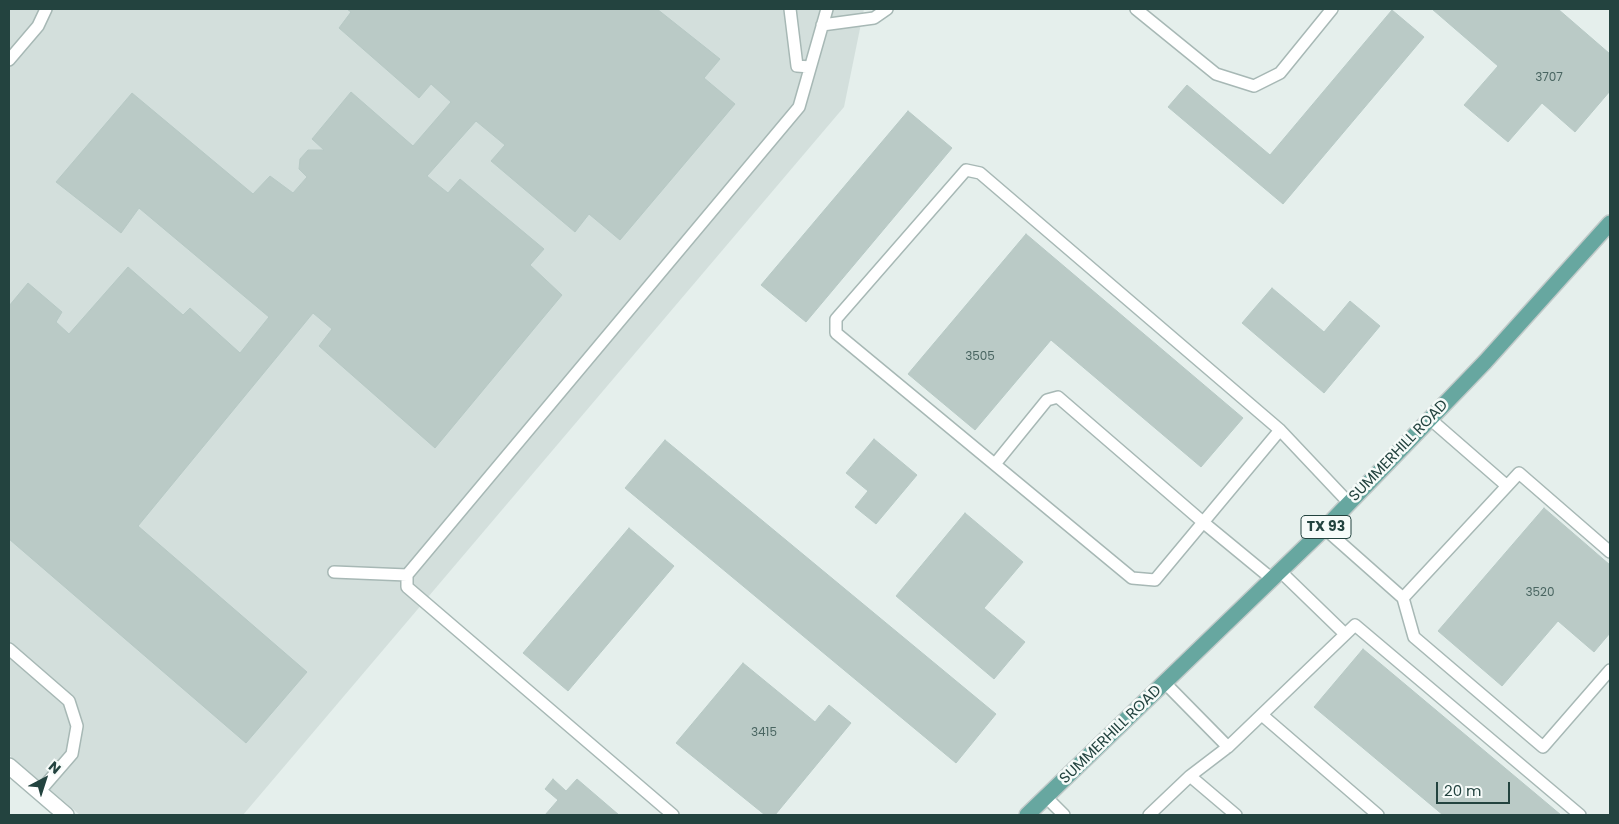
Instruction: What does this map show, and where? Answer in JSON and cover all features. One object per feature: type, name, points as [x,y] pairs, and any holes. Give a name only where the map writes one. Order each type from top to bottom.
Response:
[{"type":"main road","name":"SUMMERHILL ROAD","points":[[1027,815],[1349,504],[1485,362],[1610,223]]},
{"type":"street","points":[[9,766],[66,815]]},
{"type":"lane","points":[[9,60],[38,26],[46,9]]},
{"type":"lane","points":[[790,9],[797,66],[810,67]]},
{"type":"lane","points":[[673,815],[406,587],[407,574],[799,107],[827,9]]},
{"type":"lane","points":[[822,25],[874,18],[887,9]]},
{"type":"lane","points":[[1136,9],[1216,74],[1254,86],[1280,73],[1332,9]]},
{"type":"lane","points":[[1280,430],[1155,580],[1132,578],[836,333],[836,319],[966,170],[980,173],[1280,430],[1349,504]]},
{"type":"lane","points":[[995,464],[1047,400],[1058,397],[1204,523],[1276,575],[1345,634]]},
{"type":"lane","points":[[1430,419],[1507,486]]},
{"type":"lane","points":[[1403,598],[1519,472],[1610,552]]},
{"type":"lane","points":[[1324,528],[1403,598],[1414,637],[1543,747],[1610,670]]},
{"type":"lane","points":[[334,572],[407,574]]},
{"type":"lane","points":[[1149,815],[1190,776],[1228,747],[1354,625],[1580,815]]},
{"type":"lane","points":[[9,649],[69,701],[76,726],[72,754],[39,792]]},
{"type":"lane","points":[[1165,683],[1228,747]]},
{"type":"lane","points":[[1262,715],[1378,815]]},
{"type":"lane","points":[[1190,776],[1236,815]]},
{"type":"lane","points":[[1046,797],[1064,815]]},
{"type":"shaded area","points":[[9,9],[864,9],[844,107],[243,815],[80,815],[9,755]]},
{"type":"building","points":[[347,9],[657,9],[720,59],[704,78],[735,104],[620,240],[589,214],[575,232],[491,161],[505,145],[476,121],[427,176],[448,193],[460,179],[544,249],[530,265],[562,295],[435,448],[319,346],[332,329],[313,313],[138,526],[307,672],[246,743],[9,539],[9,306],[28,283],[62,312],[56,322],[69,334],[128,267],[183,315],[190,308],[240,353],[269,317],[139,208],[121,233],[56,182],[132,93],[253,194],[270,176],[293,193],[307,177],[299,169],[300,159],[308,150],[324,150],[312,139],[351,92],[413,146],[451,102],[431,84],[419,98],[339,28],[351,12]]},
{"type":"building","points":[[1432,9],[1558,9],[1610,54],[1610,91],[1575,132],[1542,103],[1508,142],[1464,105],[1498,66]]},
{"type":"building","points":[[1392,10],[1424,37],[1283,204],[1168,107],[1187,85],[1270,155]]},
{"type":"building","points":[[908,111],[952,148],[806,322],[761,285]]},
{"type":"building","points":[[1026,234],[1243,418],[1201,467],[1051,340],[975,430],[908,374]]},
{"type":"building","points":[[1272,288],[1324,332],[1350,301],[1380,326],[1324,393],[1242,323]]},
{"type":"building","points":[[874,439],[917,475],[876,524],[855,507],[868,491],[846,473]]},
{"type":"building","points":[[665,440],[996,714],[956,763],[625,488]]},
{"type":"building","points":[[1544,508],[1610,565],[1610,633],[1594,652],[1558,621],[1502,686],[1438,631]]},
{"type":"building","points":[[965,513],[1023,562],[984,608],[1025,642],[994,679],[896,596]]},
{"type":"building","points":[[629,528],[674,566],[568,691],[523,653]]},
{"type":"building","points":[[1363,649],[1561,815],[1443,815],[1314,707]]},
{"type":"building","points":[[743,663],[815,722],[829,705],[851,723],[775,815],[765,815],[676,743]]},
{"type":"building","points":[[553,779],[566,791],[577,779],[619,815],[545,815],[558,800],[545,789]]}]
